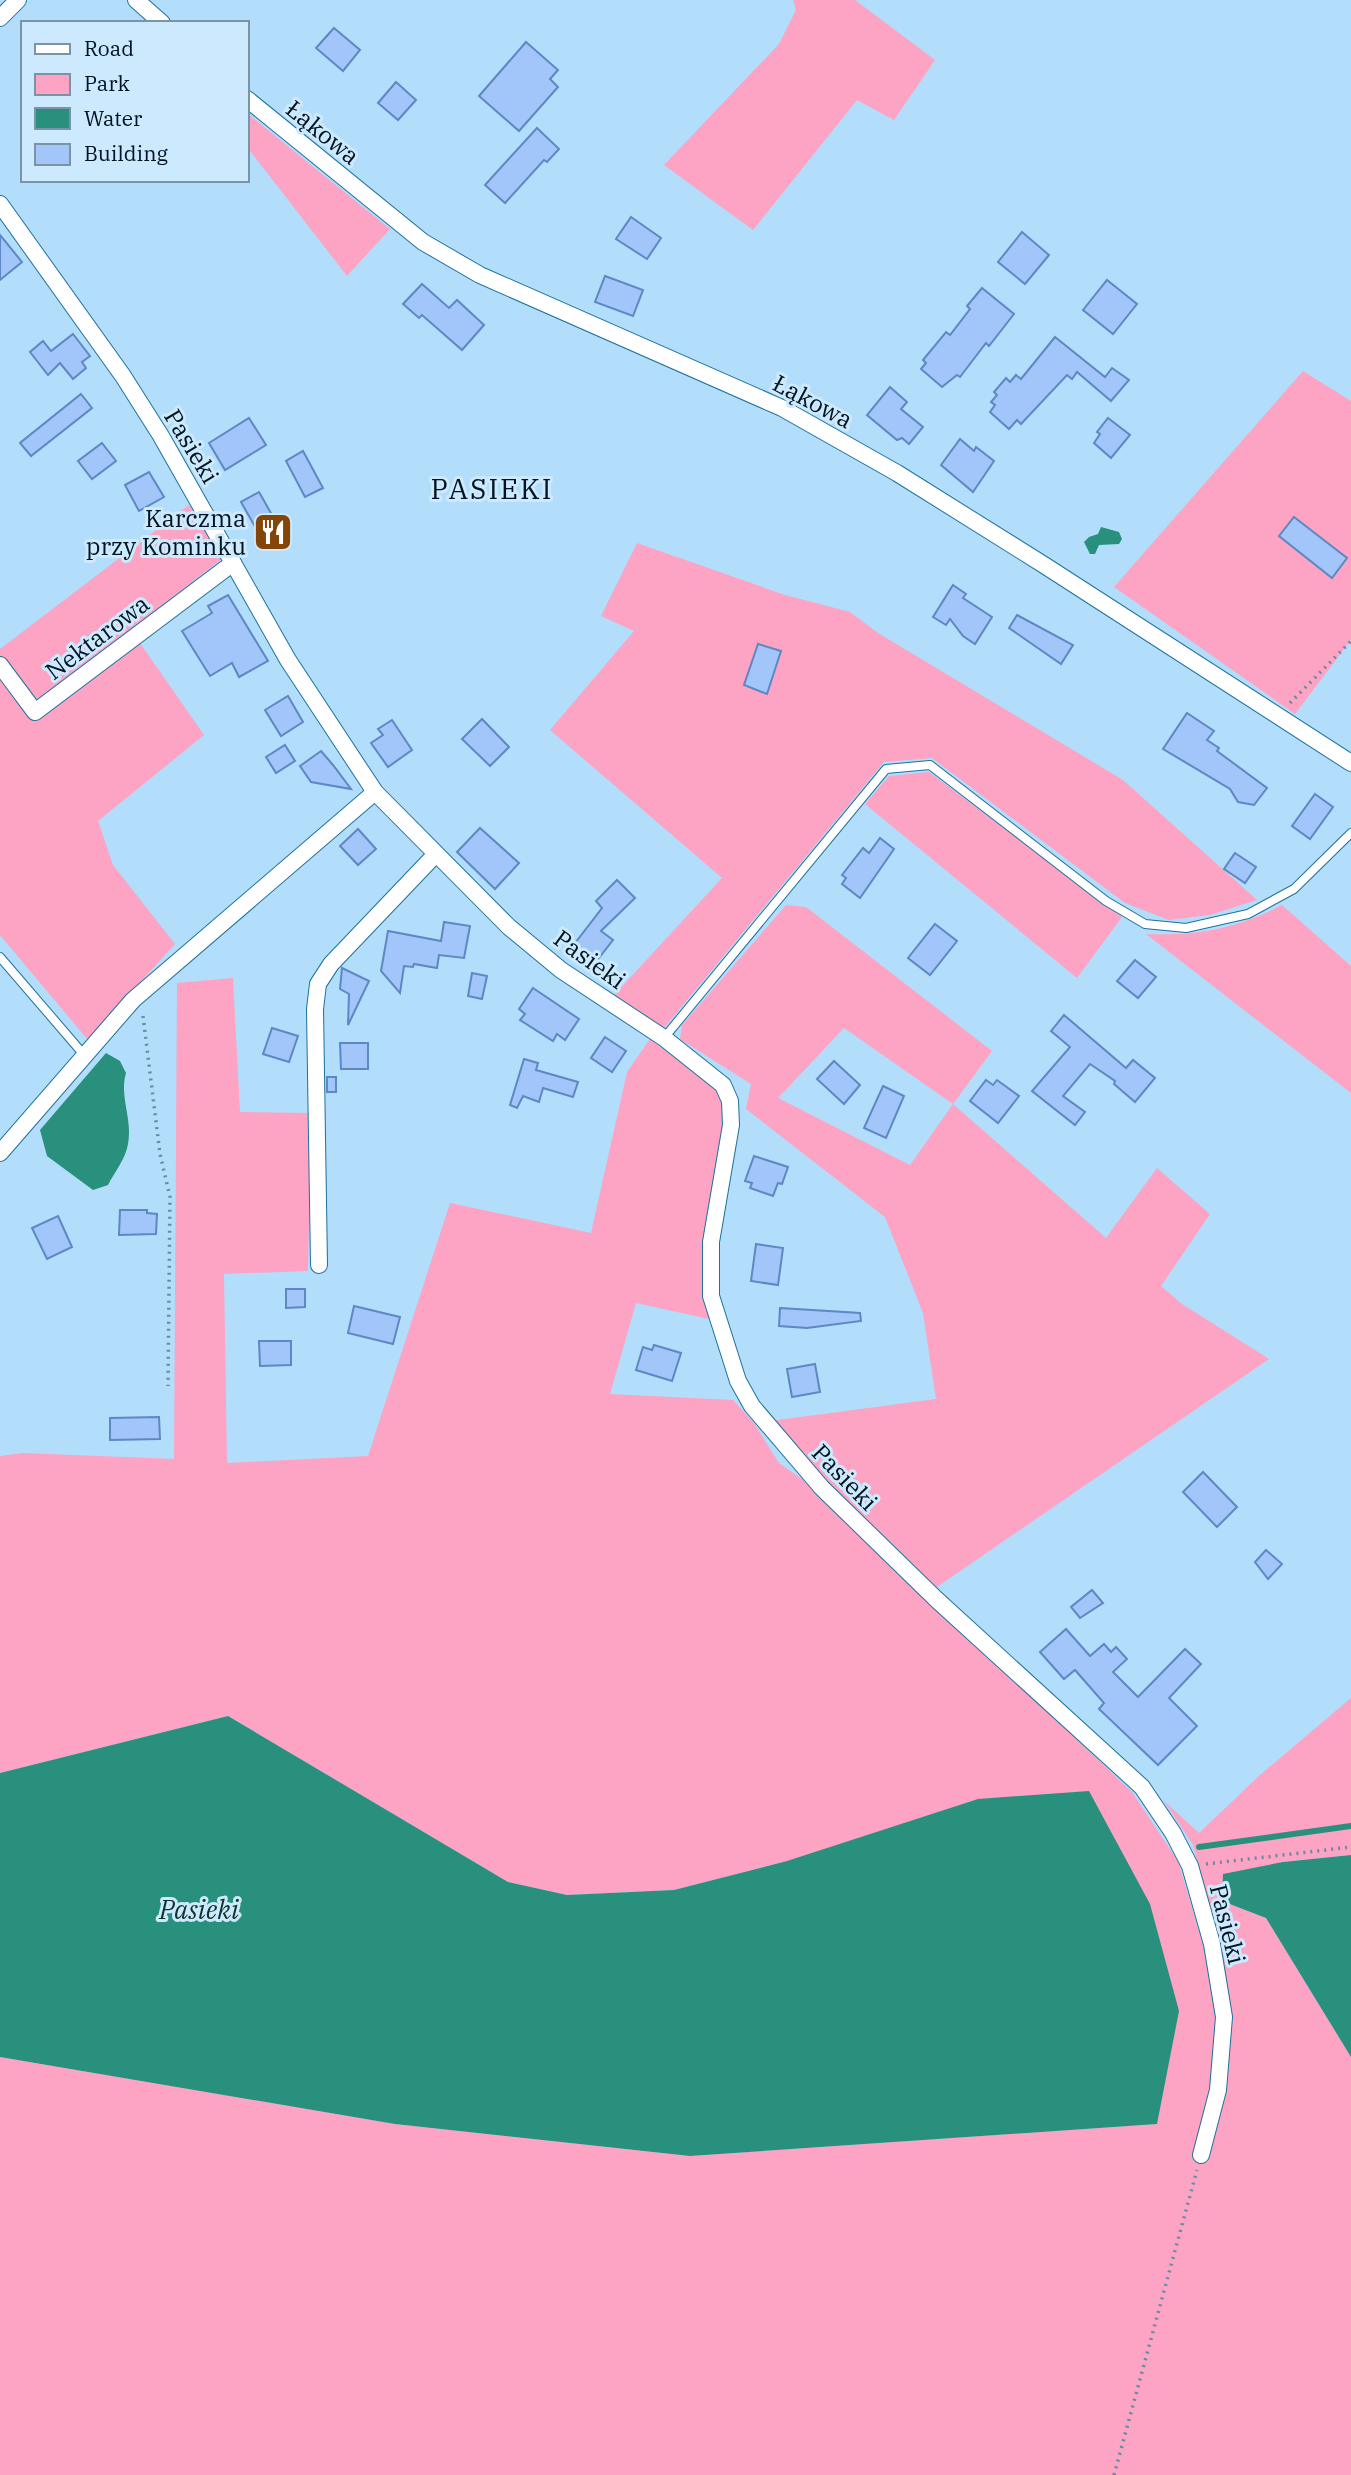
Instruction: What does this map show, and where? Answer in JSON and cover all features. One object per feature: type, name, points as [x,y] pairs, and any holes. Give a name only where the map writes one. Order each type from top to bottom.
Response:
[{"type":"street","points":[[0,18],[18,0]]},
{"type":"street","points":[[136,0],[160,21]]},
{"type":"street","name":"Łąkowa","points":[[248,100],[423,242],[480,275],[782,408],[897,473],[1351,763]]},
{"type":"street","name":"Pasieki","points":[[0,204],[123,376],[288,660],[375,792],[509,927],[561,970],[664,1038],[707,1069],[723,1085],[730,1101],[731,1125],[712,1242],[711,1296],[738,1381],[752,1406],[822,1488],[936,1599],[1142,1787],[1173,1833],[1190,1866],[1212,1944],[1224,2017],[1218,2090],[1201,2155]]},
{"type":"street","name":"Nektarowa","points":[[0,665],[35,712],[233,563]]},
{"type":"street","points":[[0,1153],[137,997],[375,792]]},
{"type":"street","points":[[319,1265],[315,1009],[318,984],[331,964],[435,855]]},
{"type":"lane","points":[[664,1038],[886,769],[930,765],[1106,901],[1145,924],[1186,928],[1248,914],[1294,889],[1351,833]]},
{"type":"lane","points":[[0,957],[85,1056]]},
{"type":"path","points":[[1276,716],[1351,641]]},
{"type":"path","points":[[137,997],[145,1023],[160,1154],[170,1197],[167,1386]]},
{"type":"path","points":[[1190,1866],[1254,1856],[1351,1847]]},
{"type":"path","points":[[1114,2475],[1201,2155]]},
{"type":"green space","points":[[793,0],[855,0],[935,60],[894,120],[857,100],[753,230],[664,165],[779,44],[796,10]]},
{"type":"green space","points":[[248,114],[390,229],[347,276],[248,148]]},
{"type":"green space","points":[[1303,371],[1351,401],[1351,640],[1295,714],[1114,587]]},
{"type":"green space","points":[[189,505],[223,558],[131,630],[204,735],[98,821],[113,865],[175,944],[88,1040],[0,935],[0,649]]},
{"type":"green space","points":[[637,543],[785,595],[850,612],[878,633],[1123,780],[1257,900],[1210,915],[1169,920],[1125,903],[932,758],[884,762],[664,1028],[614,995],[722,878],[550,730],[634,631],[601,616]]},
{"type":"green space","points":[[929,772],[1122,917],[1077,978],[865,804],[889,776]]},
{"type":"green space","points":[[786,905],[806,907],[992,1051],[953,1104],[1106,1238],[1157,1168],[1210,1214],[1161,1286],[1182,1304],[1269,1359],[937,1587],[827,1484],[770,1421],[936,1399],[923,1313],[885,1217],[746,1109],[751,1084],[680,1039],[682,1025]],"holes":[[[844,1028],[953,1104],[910,1165],[778,1098]]]},
{"type":"green space","points":[[1282,905],[1351,966],[1351,1093],[1146,934],[1183,934],[1216,929],[1248,920]]},
{"type":"green space","points":[[233,978],[240,1112],[311,1113],[308,1271],[224,1274],[227,1463],[368,1456],[450,1203],[591,1233],[627,1072],[650,1039],[719,1091],[724,1120],[703,1257],[709,1319],[636,1303],[610,1394],[733,1400],[754,1423],[779,1463],[802,1479],[1132,1792],[1178,1861],[1212,1975],[1224,1962],[1193,1845],[1164,1801],[1199,1833],[1261,1774],[1351,1698],[1351,1855],[1283,1862],[1222,1901],[1266,1918],[1351,2057],[1351,2475],[0,2475],[0,2057],[395,2124],[690,2156],[1157,2124],[787,1861],[674,1890],[567,1895],[508,1882],[228,1716],[0,1773],[0,1456],[22,1453],[174,1459],[177,983]]},
{"type":"water","points":[[1101,527],[1119,532],[1122,539],[1119,544],[1099,545],[1095,554],[1090,554],[1084,542],[1098,534]]},
{"type":"water","points":[[106,1053],[120,1061],[126,1073],[124,1090],[129,1135],[125,1155],[108,1185],[93,1190],[47,1156],[40,1130]]},
{"type":"water","name":"Pasieki","points":[[228,1716],[508,1882],[567,1895],[674,1890],[787,1861],[978,1799],[1089,1791],[1150,1904],[1179,2011],[1157,2124],[690,2156],[395,2124],[0,2057],[0,1773]]},
{"type":"water","points":[[1351,1855],[1351,2057],[1266,1918],[1222,1901],[1223,1874],[1283,1862]]},
{"type":"building","points":[[334,28],[360,50],[343,71],[316,48]]},
{"type":"building","points":[[526,42],[558,70],[550,79],[558,87],[519,131],[479,96]]},
{"type":"building","points":[[396,82],[416,100],[398,120],[378,103]]},
{"type":"building","points":[[537,128],[559,149],[547,162],[544,160],[505,203],[485,185]]},
{"type":"building","points":[[631,217],[661,238],[647,259],[616,239]]},
{"type":"building","points":[[1022,232],[1049,255],[1025,284],[998,262]]},
{"type":"building","points":[[0,235],[22,262],[0,280]]},
{"type":"building","points":[[605,276],[643,290],[633,316],[595,302]]},
{"type":"building","points":[[1107,280],[1137,304],[1113,334],[1083,310]]},
{"type":"building","points":[[422,284],[449,308],[457,300],[484,325],[462,350],[422,315],[419,318],[403,304]]},
{"type":"building","points":[[982,288],[1014,314],[989,346],[986,343],[960,377],[957,375],[942,387],[921,369],[926,363],[923,360],[946,332],[950,335],[970,309],[967,306]]},
{"type":"building","points":[[73,334],[90,356],[82,362],[86,368],[73,379],[60,363],[48,375],[30,352],[43,341],[51,351]]},
{"type":"building","points":[[1055,337],[1105,377],[1112,368],[1129,380],[1111,401],[1077,372],[1072,379],[1067,375],[1021,424],[1017,420],[1009,429],[990,412],[995,405],[991,402],[997,395],[994,392],[1006,378],[1010,382],[1016,375],[1021,379]]},
{"type":"building","points":[[890,387],[907,402],[901,409],[923,427],[909,444],[902,438],[897,440],[867,415]]},
{"type":"building","points":[[81,394],[92,408],[31,456],[20,443]]},
{"type":"building","points":[[249,418],[266,445],[225,470],[209,443]]},
{"type":"building","points":[[1108,418],[1130,435],[1111,458],[1094,443],[1100,434],[1097,432]]},
{"type":"building","points":[[960,439],[974,451],[976,447],[994,461],[973,492],[941,465]]},
{"type":"building","points":[[102,443],[116,461],[92,479],[78,461]]},
{"type":"building","points":[[303,451],[323,488],[305,497],[286,461]]},
{"type":"building","points":[[149,472],[164,497],[139,511],[125,485]]},
{"type":"building","points":[[259,492],[276,522],[258,532],[241,502]]},
{"type":"building","points":[[1294,517],[1347,558],[1332,578],[1279,536]]},
{"type":"building","points":[[953,585],[966,594],[963,598],[992,617],[975,644],[963,636],[950,619],[946,625],[933,617]]},
{"type":"building","points":[[228,595],[268,661],[239,677],[232,663],[210,676],[182,631],[212,613],[208,606]]},
{"type":"building","points":[[1017,615],[1073,645],[1061,664],[1009,628]]},
{"type":"building","points":[[758,644],[781,651],[767,694],[744,685]]},
{"type":"building","points":[[288,696],[303,722],[281,736],[265,710]]},
{"type":"building","points":[[1187,713],[1214,731],[1207,740],[1219,748],[1217,751],[1267,788],[1254,805],[1238,802],[1230,789],[1163,749]]},
{"type":"building","points":[[482,719],[509,747],[490,766],[462,739]]},
{"type":"building","points":[[392,720],[412,750],[388,767],[371,743],[383,735],[378,729]]},
{"type":"building","points":[[285,745],[295,761],[276,773],[266,757]]},
{"type":"building","points":[[321,751],[351,789],[311,782],[300,766]]},
{"type":"building","points":[[1315,794],[1333,807],[1310,839],[1292,826]]},
{"type":"building","points":[[480,828],[519,863],[495,889],[457,852]]},
{"type":"building","points":[[358,829],[376,849],[358,865],[340,846]]},
{"type":"building","points":[[880,838],[894,849],[860,898],[842,884],[846,878],[842,875],[863,848],[869,853]]},
{"type":"building","points":[[1235,853],[1256,867],[1245,883],[1224,869]]},
{"type":"building","points":[[617,880],[635,898],[601,931],[613,940],[591,968],[569,951],[602,908],[596,901]]},
{"type":"building","points":[[444,922],[470,926],[464,958],[439,955],[437,968],[414,964],[413,967],[404,966],[400,993],[381,971],[388,931],[441,941]]},
{"type":"building","points":[[935,924],[957,941],[930,975],[908,958]]},
{"type":"building","points":[[1135,960],[1156,977],[1138,998],[1117,981]]},
{"type":"building","points":[[342,968],[369,981],[348,1025],[349,994],[340,989]]},
{"type":"building","points":[[472,973],[487,976],[482,999],[468,996]]},
{"type":"building","points":[[533,988],[579,1019],[565,1040],[557,1034],[553,1041],[520,1020],[525,1014],[519,1009]]},
{"type":"building","points":[[1064,1015],[1126,1068],[1133,1060],[1155,1078],[1135,1102],[1114,1084],[1115,1081],[1090,1064],[1063,1096],[1085,1112],[1075,1125],[1032,1091],[1070,1047],[1051,1031]]},
{"type":"building","points":[[272,1028],[298,1036],[289,1062],[263,1054]]},
{"type":"building","points":[[605,1037],[626,1051],[612,1072],[591,1058]]},
{"type":"building","points":[[340,1043],[368,1043],[368,1069],[341,1069]]},
{"type":"building","points":[[524,1059],[538,1063],[536,1070],[578,1082],[573,1097],[543,1088],[539,1102],[523,1096],[517,1108],[510,1105]]},
{"type":"building","points":[[834,1061],[860,1085],[844,1104],[817,1079]]},
{"type":"building","points":[[327,1077],[336,1077],[336,1092],[327,1092]]},
{"type":"building","points":[[986,1080],[993,1085],[997,1080],[1019,1096],[998,1123],[970,1101]]},
{"type":"building","points":[[883,1086],[904,1096],[886,1138],[864,1128]]},
{"type":"building","points":[[754,1156],[788,1167],[782,1184],[778,1183],[773,1196],[750,1188],[752,1183],[745,1181]]},
{"type":"building","points":[[120,1210],[147,1210],[147,1213],[157,1214],[156,1234],[119,1235]]},
{"type":"building","points":[[58,1216],[72,1247],[47,1259],[32,1228]]},
{"type":"building","points":[[756,1244],[783,1248],[778,1285],[751,1281]]},
{"type":"building","points":[[286,1289],[305,1289],[305,1307],[286,1308]]},
{"type":"building","points":[[354,1306],[400,1317],[393,1344],[348,1333]]},
{"type":"building","points":[[780,1308],[860,1313],[861,1321],[807,1328],[779,1326]]},
{"type":"building","points":[[259,1341],[291,1341],[291,1365],[260,1366]]},
{"type":"building","points":[[654,1345],[681,1353],[672,1381],[636,1370],[643,1347],[652,1350]]},
{"type":"building","points":[[815,1364],[820,1392],[792,1397],[787,1369]]},
{"type":"building","points":[[159,1417],[160,1439],[110,1440],[110,1418]]},
{"type":"building","points":[[1203,1472],[1237,1507],[1217,1527],[1183,1492]]},
{"type":"building","points":[[1266,1550],[1282,1564],[1268,1579],[1255,1562]]},
{"type":"building","points":[[1092,1590],[1103,1603],[1080,1618],[1071,1607]]},
{"type":"building","points":[[1066,1629],[1090,1656],[1104,1644],[1111,1652],[1116,1647],[1127,1659],[1113,1672],[1138,1697],[1185,1649],[1201,1664],[1169,1698],[1197,1726],[1158,1765],[1099,1709],[1104,1703],[1075,1670],[1064,1679],[1040,1652]]},
{"type":"waterway","points":[[1199,1847],[1351,1826]]},
{"type":"place","name":"Karczma przy Kominku","points":[[273,532]]},
{"type":"district","name":"PASIEKI","points":[[492,488]]}]
